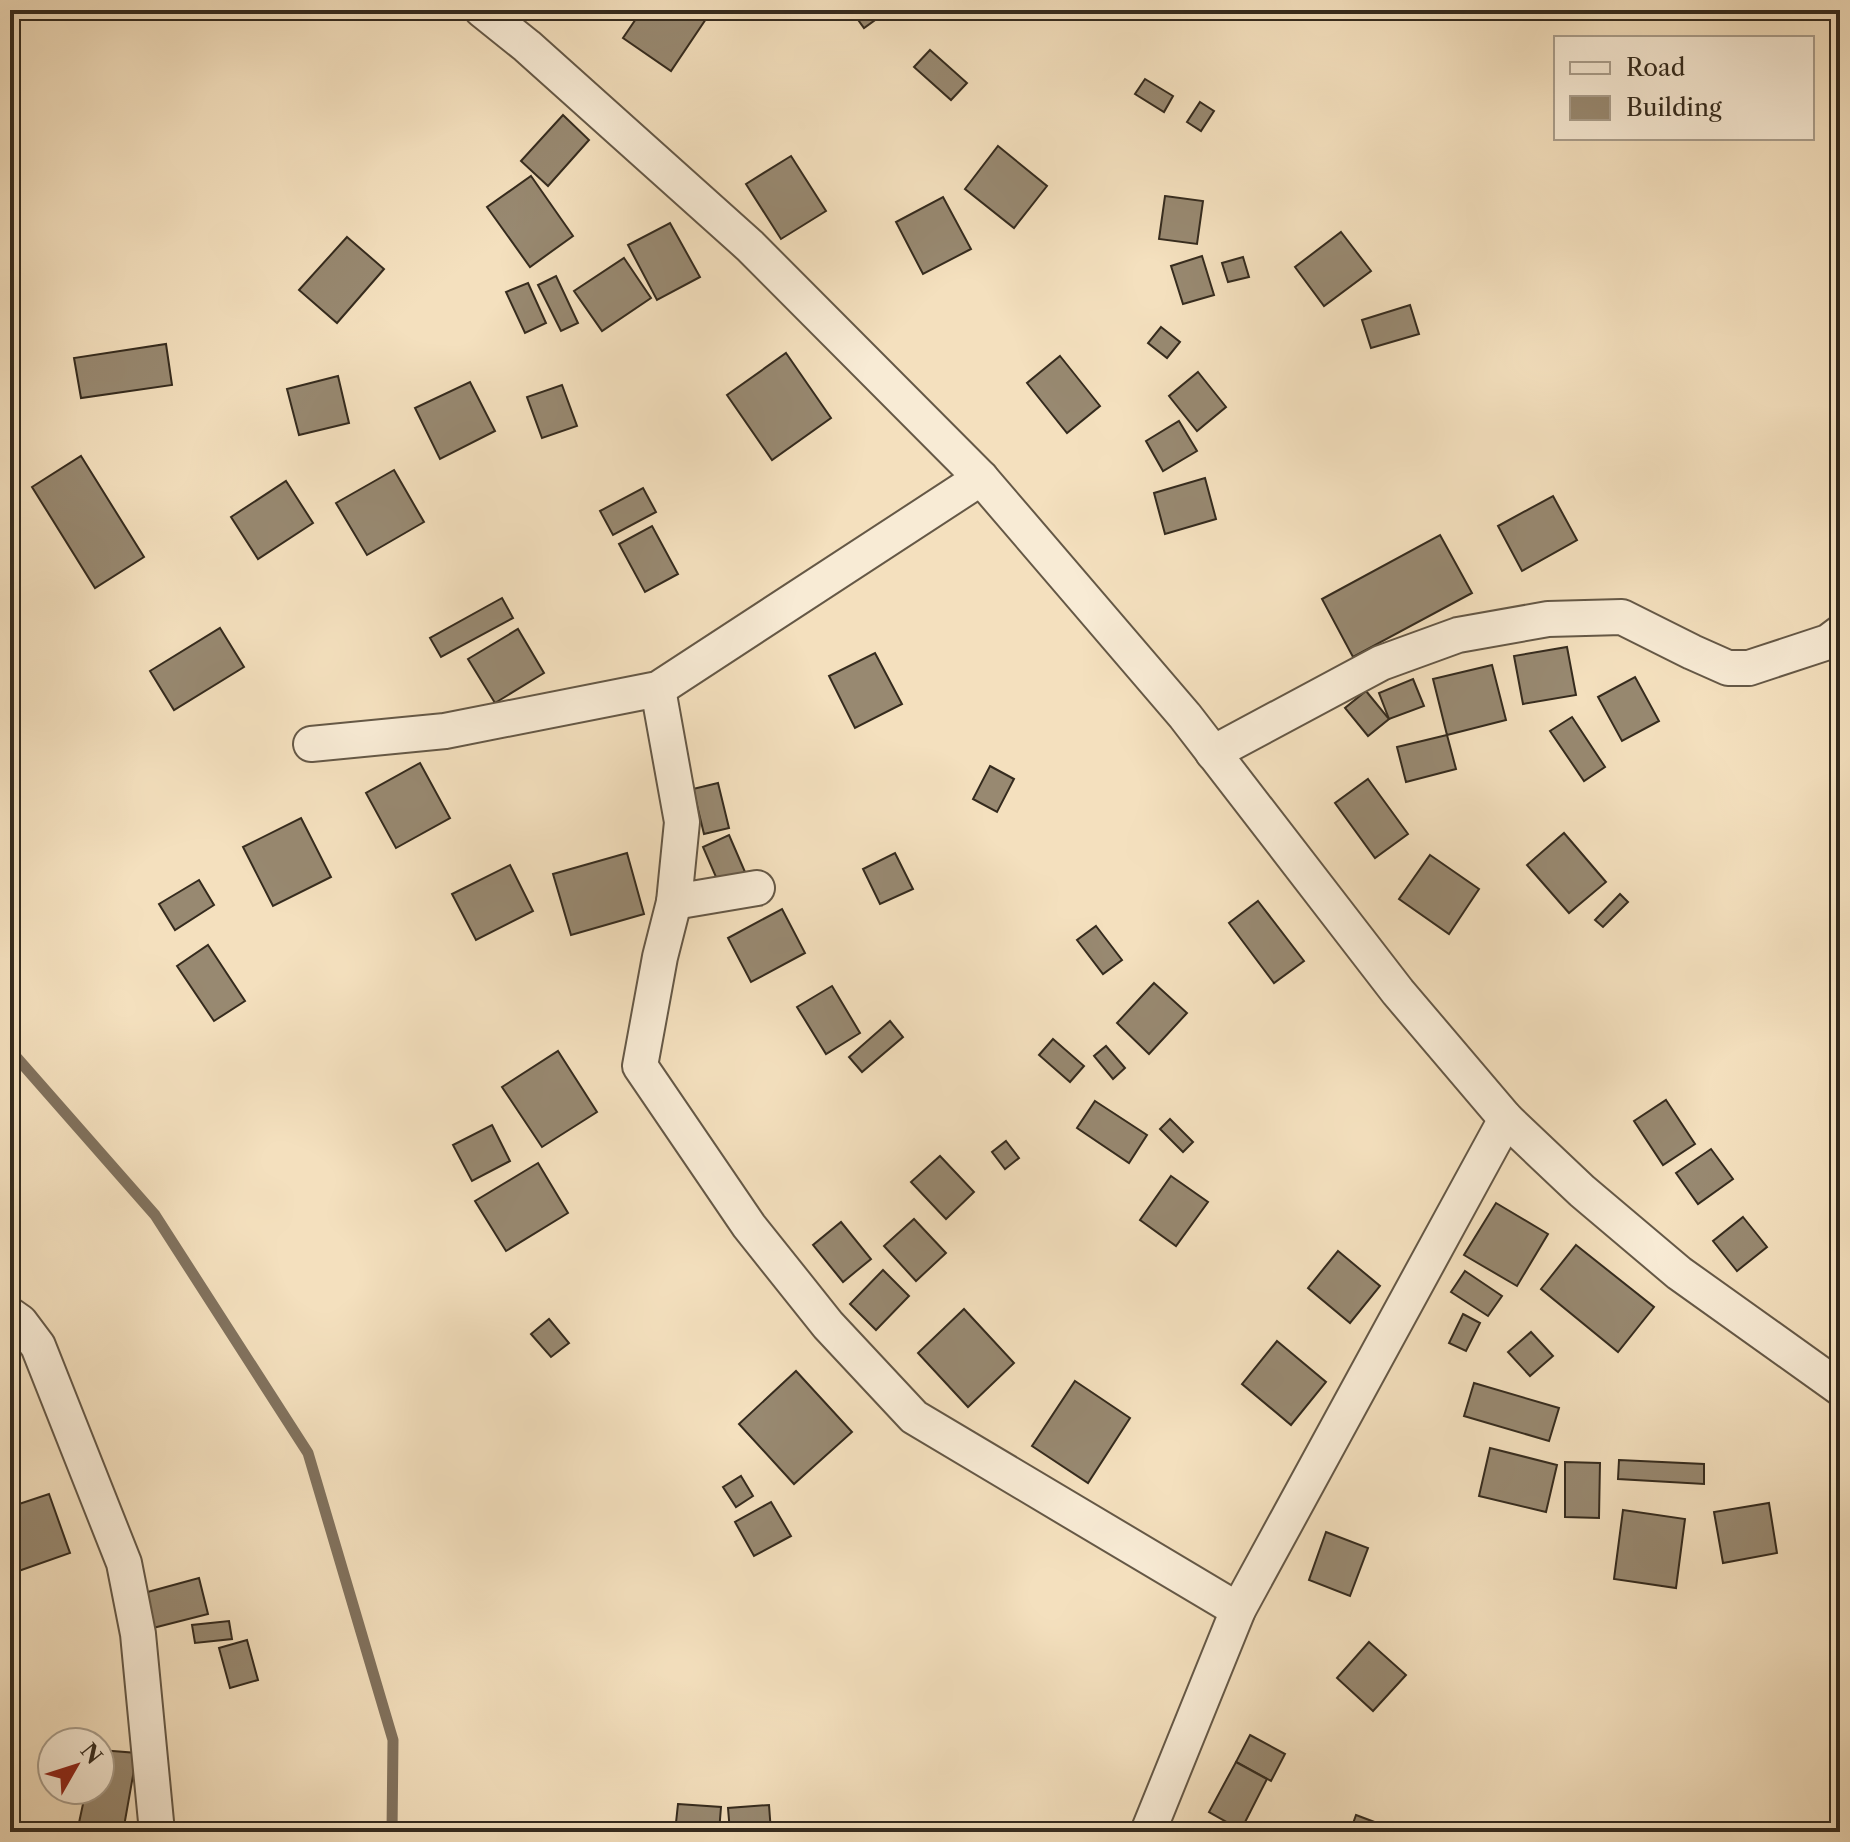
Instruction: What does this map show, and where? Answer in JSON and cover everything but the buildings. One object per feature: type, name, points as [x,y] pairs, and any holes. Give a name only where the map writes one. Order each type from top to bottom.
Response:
[{"type":"street","points":[[482,10],[527,46],[750,246],[981,478],[1185,716],[1398,992],[1506,1119],[1582,1191],[1679,1273],[1840,1388]]},
{"type":"street","points":[[311,744],[445,731],[658,689],[981,478]]},
{"type":"street","points":[[1213,753],[1381,663],[1458,635],[1548,619],[1622,617],[1728,668],[1749,668],[1828,642],[1840,633]]},
{"type":"street","points":[[658,689],[682,822],[674,902],[660,957],[640,1066],[759,1239],[828,1325],[914,1417],[1238,1610]]},
{"type":"street","points":[[674,902],[757,888]]},
{"type":"street","points":[[1148,1832],[1238,1610],[1506,1119]]},
{"type":"street","points":[[10,1315],[20,1322],[38,1346],[124,1563],[138,1634],[157,1832]]},
{"type":"waterway","points":[[10,1050],[155,1215],[308,1453],[393,1740],[392,1832]]}]
